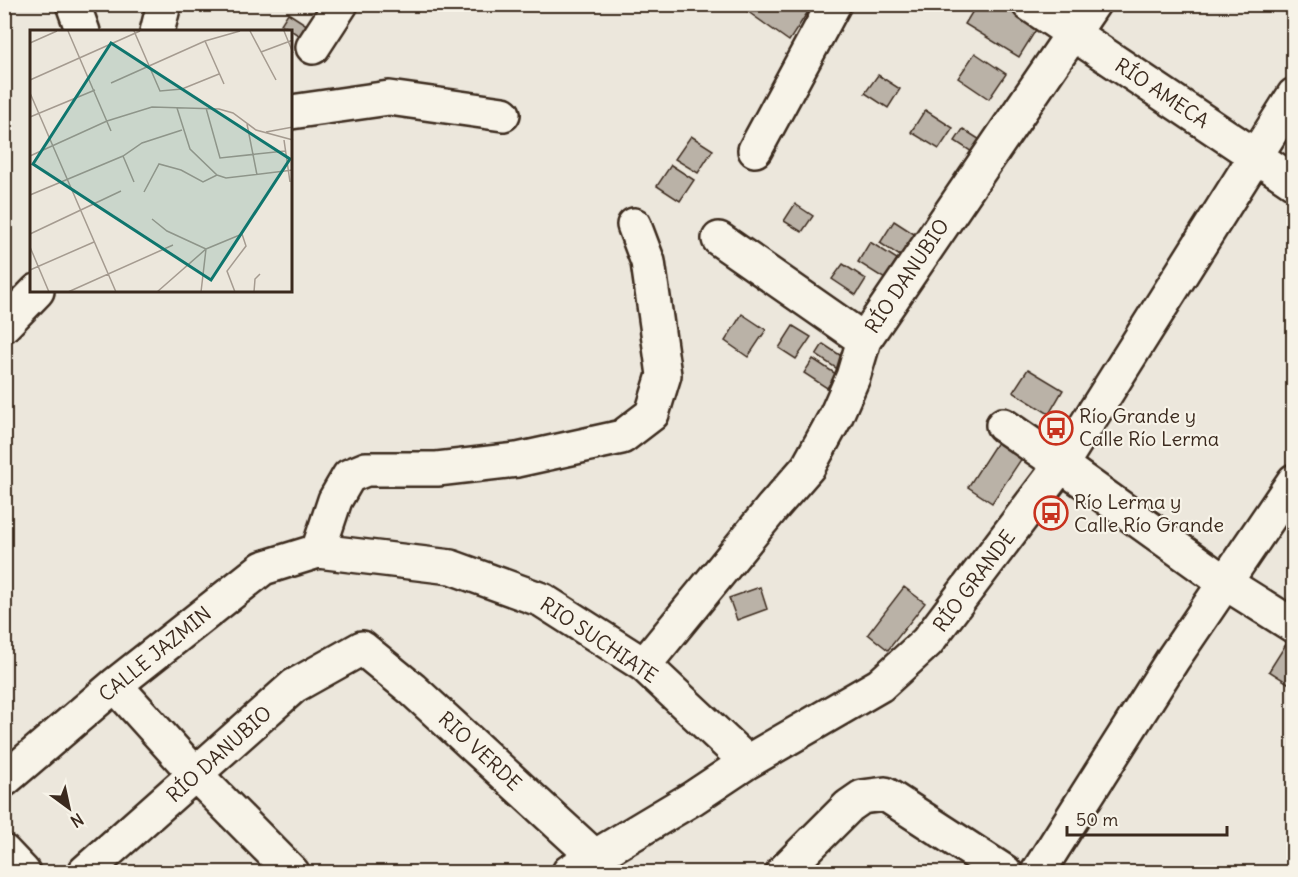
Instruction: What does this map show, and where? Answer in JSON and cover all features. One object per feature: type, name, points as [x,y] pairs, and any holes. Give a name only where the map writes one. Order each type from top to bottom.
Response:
[{"type":"street","points":[[73,4],[83,30]]},
{"type":"street","points":[[158,30],[164,4]]},
{"type":"street","points":[[313,47],[340,4]]},
{"type":"street","points":[[755,150],[834,4]]},
{"type":"street","name":"RÍO AMECA","points":[[1029,4],[1293,182]]},
{"type":"street","name":"RÍO DANUBIO","points":[[644,665],[808,467],[835,418],[853,377],[864,340],[1093,4]]},
{"type":"street","name":"RÍO GRANDE","points":[[582,865],[693,798],[747,762],[880,686],[927,642],[1061,465],[1293,95]]},
{"type":"street","points":[[292,112],[389,98],[503,114]]},
{"type":"street","points":[[318,552],[335,500],[349,476],[366,469],[437,470],[517,460],[622,437],[652,414],[664,375],[648,261],[634,225]]},
{"type":"street","points":[[719,239],[864,340]]},
{"type":"street","points":[[4,325],[36,292]]},
{"type":"street","points":[[1003,425],[1224,582],[1293,626]]},
{"type":"street","points":[[1038,873],[1169,665],[1293,481]]},
{"type":"street","name":"RIO SUCHIATE","points":[[318,552],[451,567],[542,600],[644,665],[747,762]]},
{"type":"street","name":"CALLE JAZMIN","points":[[4,780],[115,685],[263,568],[318,552]]},
{"type":"street","name":"RÍO DANUBIO","points":[[85,873],[294,686],[362,648]]},
{"type":"street","name":"RIO VERDE","points":[[362,648],[412,689],[582,865]]},
{"type":"street","points":[[115,685],[196,775],[292,873]]},
{"type":"street","points":[[783,873],[849,806],[862,798],[885,794],[1005,873]]},
{"type":"street","points":[[4,852],[23,873]]},
{"type":"building","points":[[737,4],[813,4],[789,41]]},
{"type":"building","points":[[977,4],[1006,4],[1039,25],[1019,57],[965,24]]},
{"type":"building","points":[[288,13],[316,31],[309,42],[281,24]]},
{"type":"building","points":[[975,53],[1006,74],[989,99],[958,78]]},
{"type":"building","points":[[878,75],[900,89],[888,108],[865,93]]},
{"type":"building","points":[[925,110],[953,128],[939,149],[911,132]]},
{"type":"building","points":[[963,129],[988,145],[972,152],[955,141]]},
{"type":"building","points":[[691,136],[713,150],[698,173],[675,159]]},
{"type":"building","points":[[671,165],[694,180],[680,201],[657,186]]},
{"type":"building","points":[[795,204],[813,216],[802,232],[784,221]]},
{"type":"building","points":[[894,221],[925,241],[911,263],[880,243]]},
{"type":"building","points":[[870,242],[897,259],[885,279],[858,262]]},
{"type":"building","points":[[843,264],[866,279],[856,295],[832,279]]},
{"type":"building","points":[[742,314],[766,330],[748,357],[725,341]]},
{"type":"building","points":[[793,326],[811,337],[796,359],[779,348]]},
{"type":"building","points":[[823,344],[846,359],[839,370],[816,355]]},
{"type":"building","points":[[813,359],[836,374],[827,388],[804,373]]},
{"type":"building","points":[[1028,369],[1063,390],[1049,414],[1013,392]]},
{"type":"building","points":[[1001,436],[1026,452],[992,503],[968,487]]},
{"type":"building","points":[[760,587],[767,609],[737,620],[729,598]]},
{"type":"building","points":[[904,587],[925,603],[888,650],[868,634]]},
{"type":"building","points":[[1288,641],[1294,644],[1294,687],[1269,671]]},
{"type":"place","name":"Río Grande y Calle Río Lerma","points":[[1056,428]]},
{"type":"place","name":"Río Lerma y Calle Río Grande","points":[[1051,513]]}]
